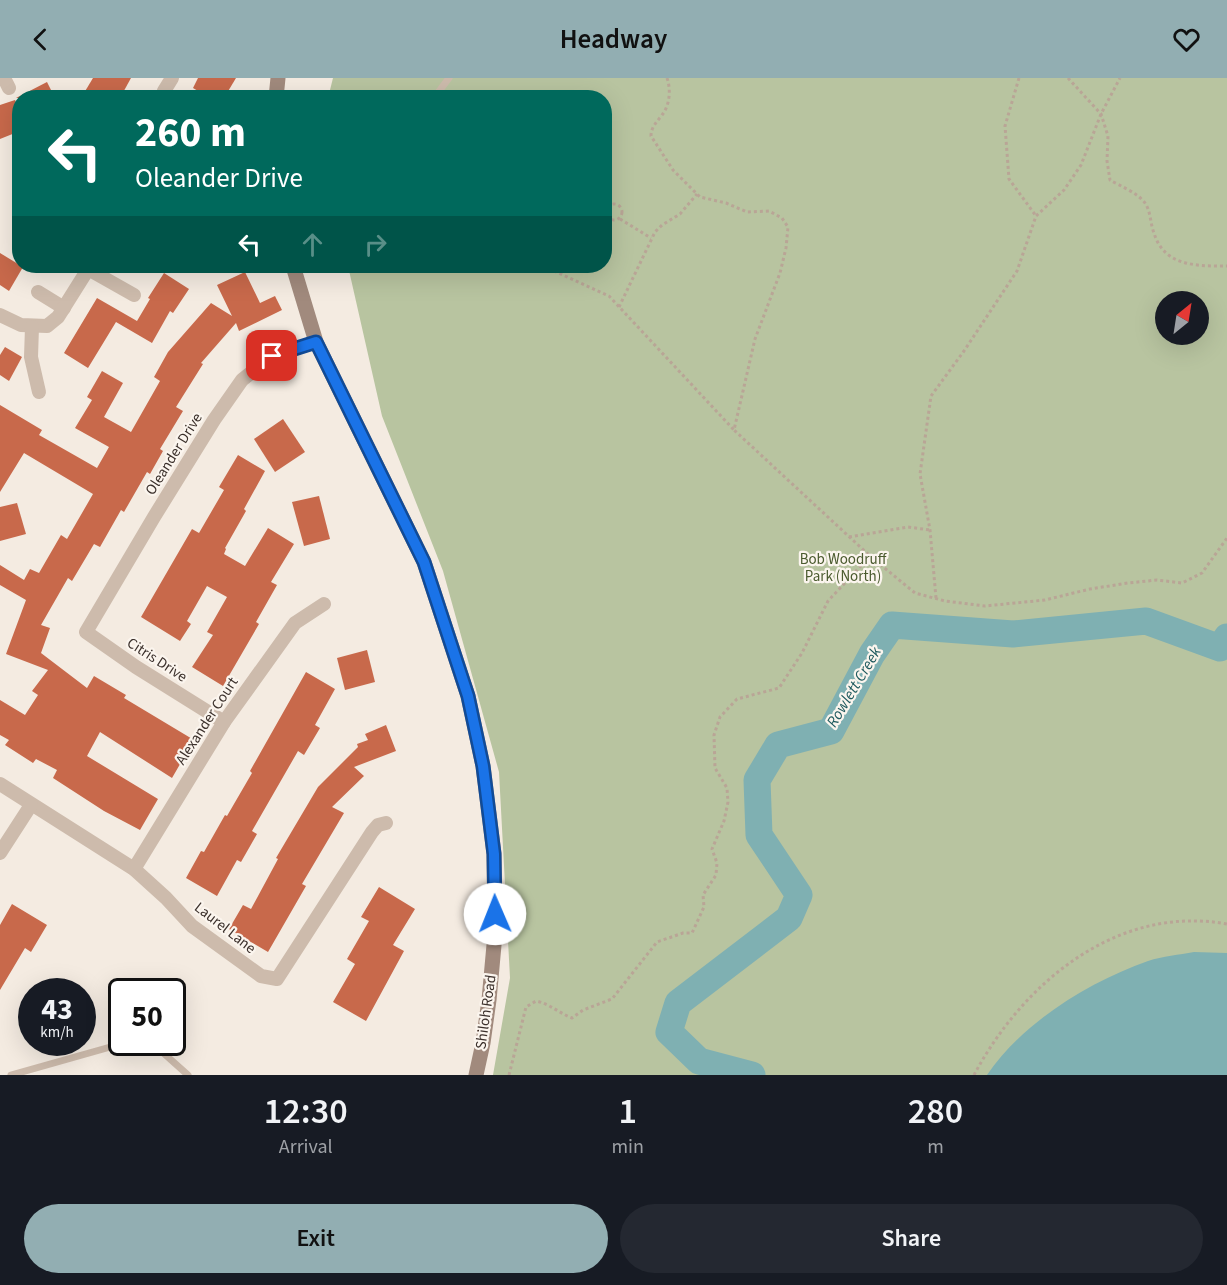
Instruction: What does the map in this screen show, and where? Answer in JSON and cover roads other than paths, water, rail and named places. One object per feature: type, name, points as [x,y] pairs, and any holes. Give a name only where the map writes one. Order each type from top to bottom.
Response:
[{"type":"main road","name":"Shiloh Road","points":[[296,273],[316,342],[424,562],[468,696],[483,766],[494,854],[495,934],[489,1000],[476,1075]]},
{"type":"street","points":[[0,315],[13,322],[32,327],[47,326],[58,317],[85,273]]},
{"type":"street","points":[[98,273],[134,296]]},
{"type":"street","points":[[38,292],[64,308]]},
{"type":"street","points":[[32,327],[32,368],[39,392]]},
{"type":"street","name":"Oleander Drive","points":[[92,618],[214,420],[242,380],[272,356],[316,342]]},
{"type":"street","name":"Alexander Court","points":[[134,869],[224,722],[295,622],[324,604]]},
{"type":"street","name":"Citris Drive","points":[[92,618],[86,632],[136,667],[224,722]]},
{"type":"street","name":"Laurel Lane","points":[[0,784],[134,869],[192,926],[261,976],[277,980],[372,832],[378,825],[386,823]]},
{"type":"street","points":[[0,853],[30,805]]},
{"type":"lane","points":[[11,1075],[108,1048]]},
{"type":"lane","points":[[167,1056],[188,1075]]},
{"type":"water","points":[[1194,952],[1227,953],[1227,1075],[987,1075],[1019,1038],[1038,1021],[1081,992],[1148,961]]},
{"type":"waterway","name":"Rowlett Creek","points":[[752,1075],[699,1061],[669,1032],[678,1003],[789,918],[799,895],[759,835],[757,780],[778,745],[831,731],[872,654],[892,625],[1013,634],[1146,621],[1220,648],[1227,637]]},
{"type":"park label","name":"Bob Woodruff Park (North)","points":[[843,568]]}]
